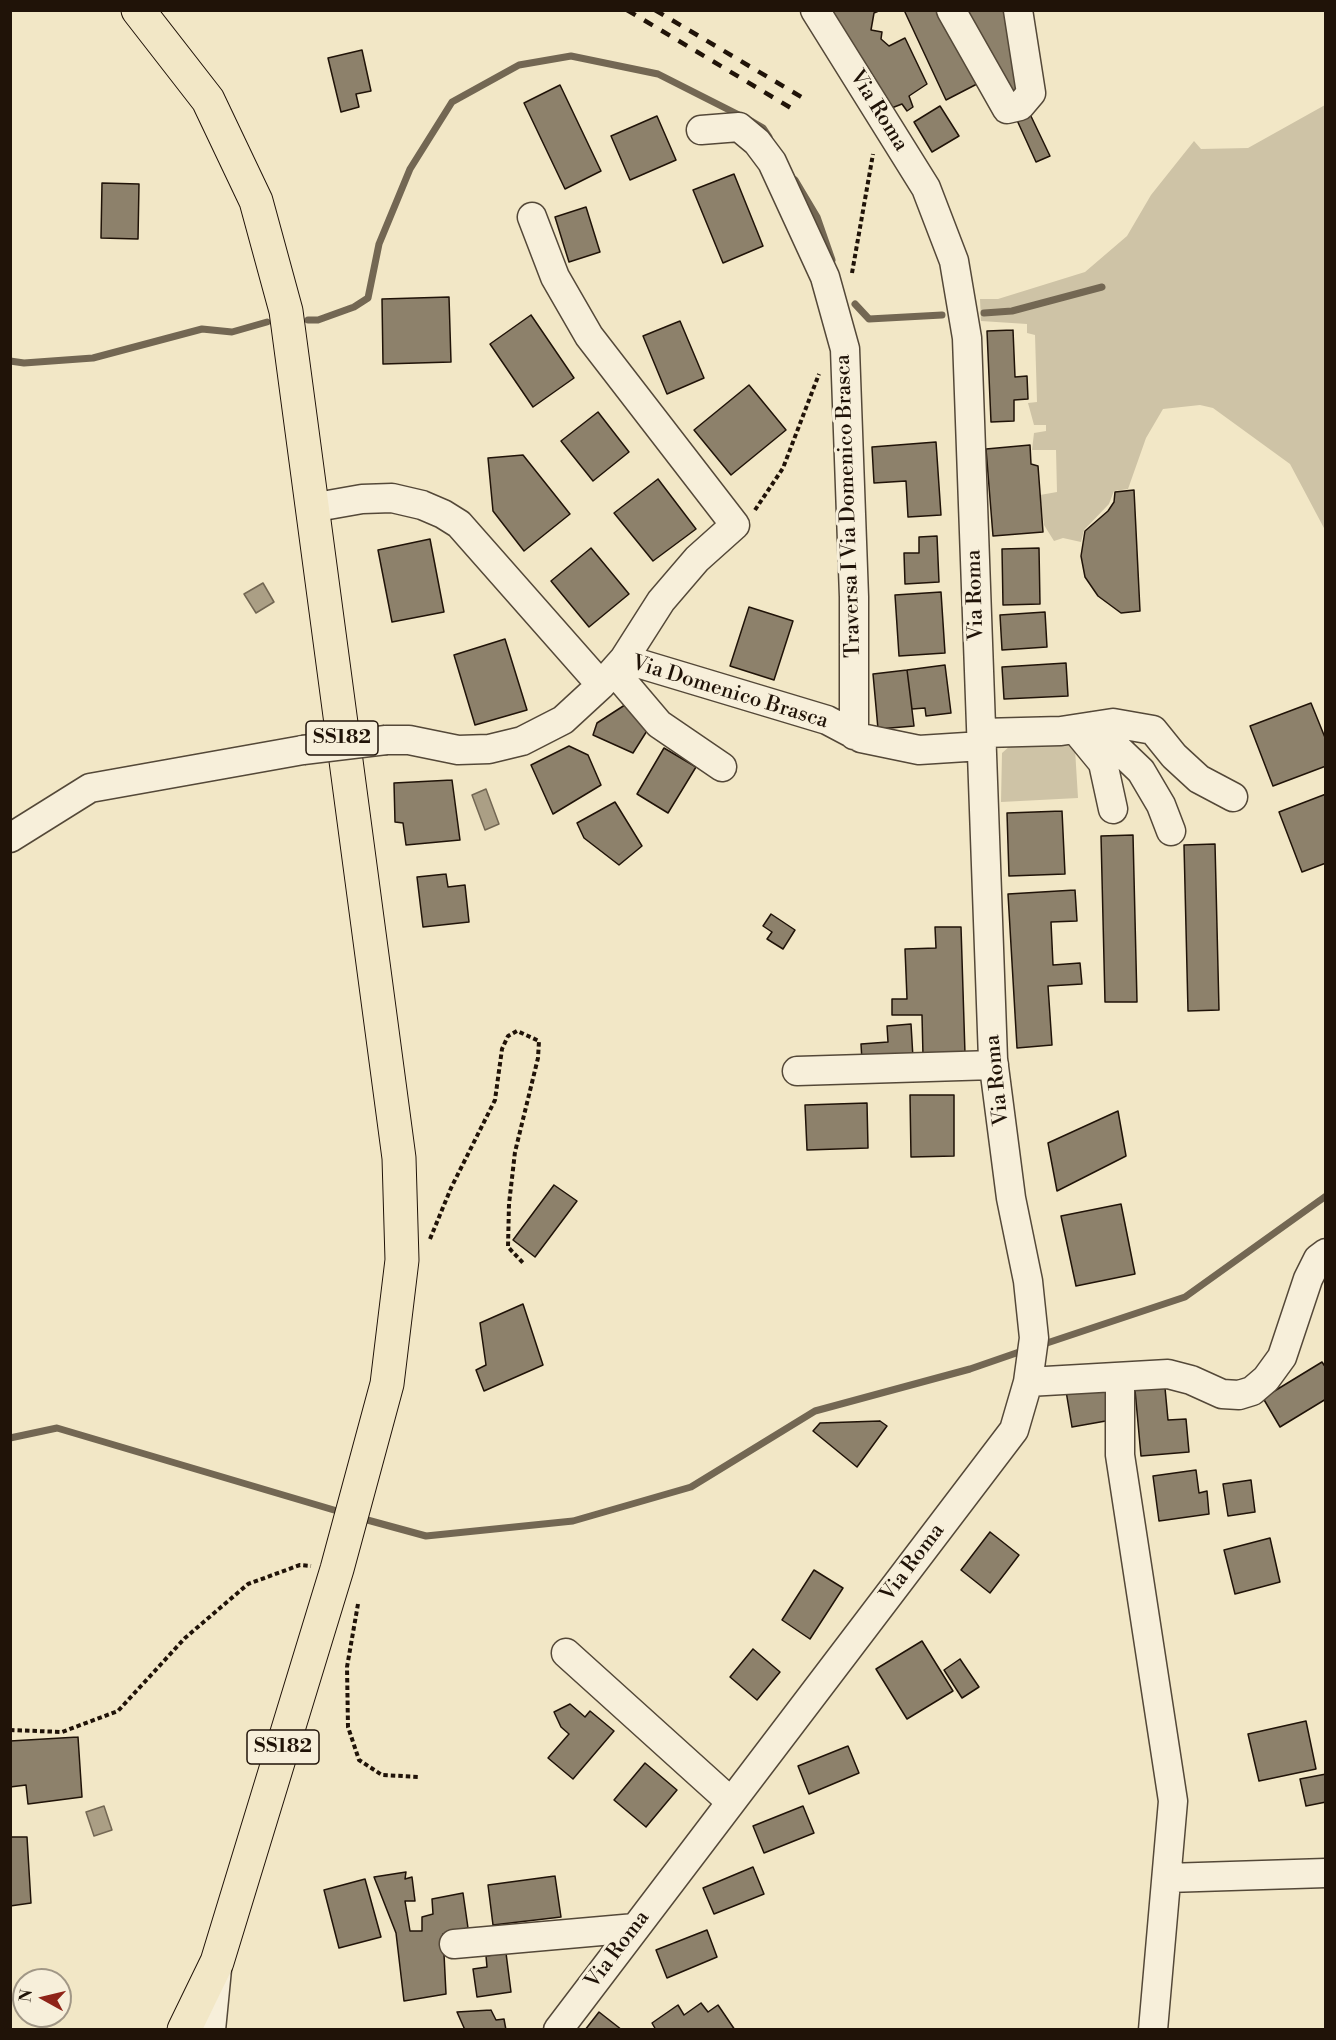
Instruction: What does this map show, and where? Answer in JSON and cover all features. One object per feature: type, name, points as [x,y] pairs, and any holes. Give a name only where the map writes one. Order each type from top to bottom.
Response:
[{"type":"main road","name":"SS182","points":[[138,10],[208,100],[256,201],[286,311],[399,1158],[402,1260],[387,1384],[337,1569],[217,1962],[184,2030]]},
{"type":"street","name":"Via Roma","points":[[558,2030],[1014,1430],[1031,1362],[1028,1281],[1011,1198],[994,1065],[967,338],[954,261],[926,188],[815,10]]},
{"type":"street","points":[[951,10],[1007,109],[1020,106],[1031,93],[1018,10]]},
{"type":"street","name":"Traversa I Via Domenico Brasca","points":[[701,130],[739,127],[758,142],[772,162],[825,277],[844,349],[854,597],[854,735]]},
{"type":"street","points":[[10,838],[90,788],[303,750],[386,740],[409,740],[458,750],[489,749],[522,741],[563,720],[613,672],[661,601],[697,559],[735,525],[589,336],[555,277],[532,217]]},
{"type":"street","name":"Via Domenico Brasca","points":[[312,508],[362,499],[392,498],[422,505],[443,514],[459,524],[613,672],[827,720],[854,735],[919,750],[1113,723],[1153,730],[1174,756],[1199,779],[1233,797]]},
{"type":"street","points":[[613,672],[659,724],[722,767]]},
{"type":"street","points":[[1084,727],[1103,763],[1113,810]]},
{"type":"street","points":[[1084,727],[1141,771],[1161,805],[1171,831]]},
{"type":"street","points":[[797,1071],[994,1065]]},
{"type":"street","points":[[1031,1362],[1120,1377],[1168,1374],[1191,1380],[1222,1394],[1239,1395],[1252,1391],[1266,1379],[1282,1358],[1308,1279],[1318,1259],[1326,1253]]},
{"type":"street","points":[[1120,1377],[1120,1455],[1173,1802],[1154,2030]]},
{"type":"street","points":[[566,1653],[731,1802]]},
{"type":"street","points":[[1167,1878],[1326,1873]]},
{"type":"street","points":[[454,1944],[635,1928]]},
{"type":"street","points":[[211,2030],[217,1962]]},
{"type":"path","points":[[868,182],[875,143]]},
{"type":"path","points":[[402,1260],[418,1259],[434,1233],[451,1188],[495,1100],[505,1043],[508,1036],[517,1031],[538,1041],[538,1058],[515,1152],[509,1204],[508,1247],[524,1264]]},
{"type":"path","points":[[10,1730],[62,1732],[118,1711],[185,1638],[248,1584],[300,1565],[337,1569],[359,1585],[356,1621],[347,1667],[348,1727],[359,1760],[382,1775],[420,1777]]},
{"type":"shaded area","points":[[1325,105],[1325,530],[1290,464],[1213,408],[1200,405],[1163,409],[1146,438],[1128,489],[1114,491],[1109,504],[1084,530],[1081,542],[1063,538],[1054,541],[1044,525],[1040,495],[1057,492],[1056,450],[1032,450],[1034,433],[1046,431],[1046,425],[1034,425],[1028,403],[1037,402],[1035,335],[1027,333],[1027,324],[981,321],[980,299],[998,299],[1085,272],[1127,236],[1151,195],[1194,141],[1201,149],[1248,148]]},
{"type":"shaded area","points":[[263,583],[274,602],[256,613],[244,594]]},
{"type":"shaded area","points":[[1064,742],[1075,749],[1078,798],[1001,802],[1002,753],[1010,746]]},
{"type":"shaded area","points":[[486,789],[499,824],[485,830],[472,795]]},
{"type":"shaded area","points":[[104,1806],[112,1830],[94,1836],[86,1812]]},
{"type":"building","points":[[824,10],[881,10],[874,13],[871,30],[882,32],[881,39],[889,46],[905,38],[927,84],[909,96],[913,107],[907,111],[902,104],[889,109]]},
{"type":"building","points":[[904,10],[942,10],[977,84],[946,100]]},
{"type":"building","points":[[957,10],[1006,10],[1019,100]]},
{"type":"building","points":[[362,50],[371,91],[356,94],[359,107],[341,112],[328,58]]},
{"type":"building","points":[[560,85],[601,171],[565,189],[524,103]]},
{"type":"building","points":[[940,106],[959,136],[932,152],[914,122]]},
{"type":"building","points":[[1029,112],[1050,156],[1036,162],[1016,118]]},
{"type":"building","points":[[657,116],[676,160],[630,180],[611,136]]},
{"type":"building","points":[[734,174],[763,246],[723,263],[693,190]]},
{"type":"building","points":[[102,183],[139,184],[138,239],[101,238]]},
{"type":"building","points":[[586,207],[600,252],[569,262],[555,217]]},
{"type":"building","points":[[449,297],[451,362],[383,364],[382,299]]},
{"type":"building","points":[[531,315],[574,378],[533,407],[490,344]]},
{"type":"building","points":[[680,321],[704,378],[667,394],[643,336]]},
{"type":"building","points":[[1013,330],[1015,377],[1027,376],[1028,399],[1014,400],[1014,421],[991,422],[987,331]]},
{"type":"building","points":[[749,385],[786,430],[731,475],[694,430]]},
{"type":"building","points":[[598,412],[629,452],[593,481],[561,441]]},
{"type":"building","points":[[936,442],[941,515],[908,517],[906,481],[874,483],[872,447]]},
{"type":"building","points":[[1030,445],[1031,464],[1038,466],[1043,532],[993,536],[986,449]]},
{"type":"building","points":[[523,455],[570,514],[524,551],[493,511],[488,458]]},
{"type":"building","points":[[658,479],[696,529],[653,561],[614,513]]},
{"type":"building","points":[[1134,490],[1140,611],[1121,613],[1098,596],[1085,577],[1081,556],[1085,531],[1108,511],[1114,502],[1115,492]]},
{"type":"building","points":[[937,536],[939,582],[905,584],[904,553],[919,553],[919,537]]},
{"type":"building","points":[[430,539],[444,612],[392,622],[378,550]]},
{"type":"building","points":[[591,548],[629,594],[589,627],[551,581]]},
{"type":"building","points":[[1039,548],[1040,604],[1003,605],[1002,549]]},
{"type":"building","points":[[941,592],[945,653],[899,656],[895,595]]},
{"type":"building","points":[[749,607],[793,621],[774,680],[730,666]]},
{"type":"building","points":[[1045,612],[1047,647],[1002,650],[1000,615]]},
{"type":"building","points":[[505,639],[527,710],[475,725],[454,655]]},
{"type":"building","points":[[1066,663],[1068,696],[1004,699],[1002,667]]},
{"type":"building","points":[[945,665],[951,713],[926,716],[925,708],[912,709],[907,670]]},
{"type":"building","points":[[907,670],[914,726],[878,729],[873,674]]},
{"type":"building","points":[[631,701],[650,726],[633,753],[593,735],[597,723]]},
{"type":"building","points":[[1311,703],[1326,740],[1326,766],[1273,786],[1250,726]]},
{"type":"building","points":[[569,746],[588,755],[601,785],[553,814],[531,765]]},
{"type":"building","points":[[664,748],[696,767],[668,813],[637,794]]},
{"type":"building","points":[[452,780],[460,840],[406,845],[403,823],[395,822],[394,783]]},
{"type":"building","points":[[1326,794],[1326,863],[1302,872],[1279,812]]},
{"type":"building","points":[[615,802],[642,846],[619,865],[584,838],[577,823]]},
{"type":"building","points":[[1062,811],[1065,874],[1009,876],[1007,813]]},
{"type":"building","points":[[1133,835],[1137,1002],[1105,1002],[1101,836]]},
{"type":"building","points":[[1215,844],[1219,1010],[1188,1011],[1184,845]]},
{"type":"building","points":[[446,874],[448,887],[465,885],[469,922],[423,927],[417,877]]},
{"type":"building","points":[[1075,890],[1077,921],[1051,922],[1053,965],[1080,963],[1082,984],[1048,986],[1052,1045],[1017,1048],[1008,894]]},
{"type":"building","points":[[771,914],[795,930],[783,949],[767,939],[772,932],[763,926]]},
{"type":"building","points":[[935,927],[961,927],[965,1054],[923,1056],[922,1015],[892,1015],[892,999],[907,999],[905,949],[936,948]]},
{"type":"building","points":[[911,1024],[913,1058],[862,1061],[861,1044],[888,1042],[887,1026]]},
{"type":"building","points":[[910,1095],[954,1095],[954,1156],[911,1157]]},
{"type":"building","points":[[867,1103],[868,1148],[807,1150],[805,1105]]},
{"type":"building","points":[[1118,1111],[1126,1156],[1057,1191],[1048,1143]]},
{"type":"building","points":[[554,1185],[577,1201],[535,1257],[513,1240]]},
{"type":"building","points":[[1121,1204],[1135,1274],[1076,1286],[1061,1216]]},
{"type":"building","points":[[523,1304],[543,1365],[484,1391],[476,1370],[486,1365],[480,1323]]},
{"type":"building","points":[[1322,1362],[1326,1368],[1326,1399],[1280,1427],[1263,1398]]},
{"type":"building","points":[[1111,1383],[1117,1419],[1072,1427],[1066,1391]]},
{"type":"building","points":[[1165,1388],[1168,1420],[1186,1419],[1189,1452],[1141,1456],[1135,1390]]},
{"type":"building","points":[[880,1421],[887,1426],[857,1467],[813,1431],[820,1423]]},
{"type":"building","points":[[1196,1470],[1199,1493],[1207,1491],[1209,1514],[1159,1521],[1153,1476]]},
{"type":"building","points":[[1251,1480],[1255,1512],[1228,1516],[1223,1484]]},
{"type":"building","points":[[990,1532],[1019,1555],[990,1593],[961,1570]]},
{"type":"building","points":[[1270,1538],[1280,1582],[1235,1594],[1224,1550]]},
{"type":"building","points":[[814,1570],[843,1588],[810,1639],[782,1620]]},
{"type":"building","points":[[922,1641],[953,1691],[907,1719],[876,1669]]},
{"type":"building","points":[[753,1649],[780,1672],[757,1700],[730,1677]]},
{"type":"building","points":[[960,1659],[979,1687],[962,1698],[944,1670]]},
{"type":"building","points":[[570,1704],[585,1717],[590,1711],[614,1731],[573,1779],[548,1758],[569,1734],[561,1727],[554,1712]]},
{"type":"building","points":[[1306,1721],[1316,1769],[1259,1781],[1248,1734]]},
{"type":"building","points":[[78,1737],[82,1797],[28,1804],[26,1785],[10,1787],[10,1741]]},
{"type":"building","points":[[848,1746],[859,1773],[809,1794],[798,1766]]},
{"type":"building","points":[[645,1763],[677,1790],[646,1827],[614,1800]]},
{"type":"building","points":[[1326,1774],[1326,1802],[1306,1806],[1300,1779]]},
{"type":"building","points":[[803,1806],[814,1833],[764,1853],[753,1826]]},
{"type":"building","points":[[10,1837],[27,1837],[31,1903],[10,1906]]},
{"type":"building","points":[[753,1867],[764,1894],[714,1914],[703,1888]]},
{"type":"building","points":[[406,1872],[405,1879],[412,1877],[415,1901],[405,1901],[410,1931],[422,1931],[422,1917],[433,1914],[432,1899],[463,1893],[468,1928],[443,1934],[446,1994],[404,2001],[396,1933],[374,1877]]},
{"type":"building","points":[[555,1876],[561,1917],[493,1925],[488,1885]]},
{"type":"building","points":[[365,1879],[381,1937],[339,1948],[324,1890]]},
{"type":"building","points":[[707,1930],[717,1957],[667,1978],[656,1950]]},
{"type":"building","points":[[506,1953],[511,1992],[477,1997],[473,1969],[487,1967],[486,1956]]},
{"type":"building","points":[[701,2003],[708,2012],[718,2005],[735,2030],[656,2030],[652,2023],[678,2005],[684,2015]]},
{"type":"building","points":[[491,2010],[496,2020],[504,2019],[506,2030],[465,2030],[457,2012]]},
{"type":"building","points":[[599,2012],[622,2030],[585,2030]]},
{"type":"waterway","points":[[308,320],[318,320],[354,307],[368,298],[379,244],[410,169],[452,102],[519,65],[571,56],[658,74],[741,116]]},
{"type":"waterway","points":[[751,121],[763,128],[769,137]]},
{"type":"waterway","points":[[795,180],[817,217],[832,260]]},
{"type":"waterway","points":[[984,313],[1012,311],[1102,287]]},
{"type":"waterway","points":[[855,304],[869,319],[942,315]]},
{"type":"waterway","points":[[10,361],[24,363],[93,358],[202,329],[232,332],[267,322]]},
{"type":"waterway","points":[[1041,1345],[1185,1297],[1326,1196]]},
{"type":"waterway","points":[[360,1518],[426,1536],[573,1521],[691,1487],[815,1411],[970,1369],[1025,1350]]},
{"type":"waterway","points":[[10,1438],[57,1428],[344,1513]]},
{"type":"railway","points":[[627,10],[796,111]]},
{"type":"railway","points":[[655,10],[803,98]]}]
